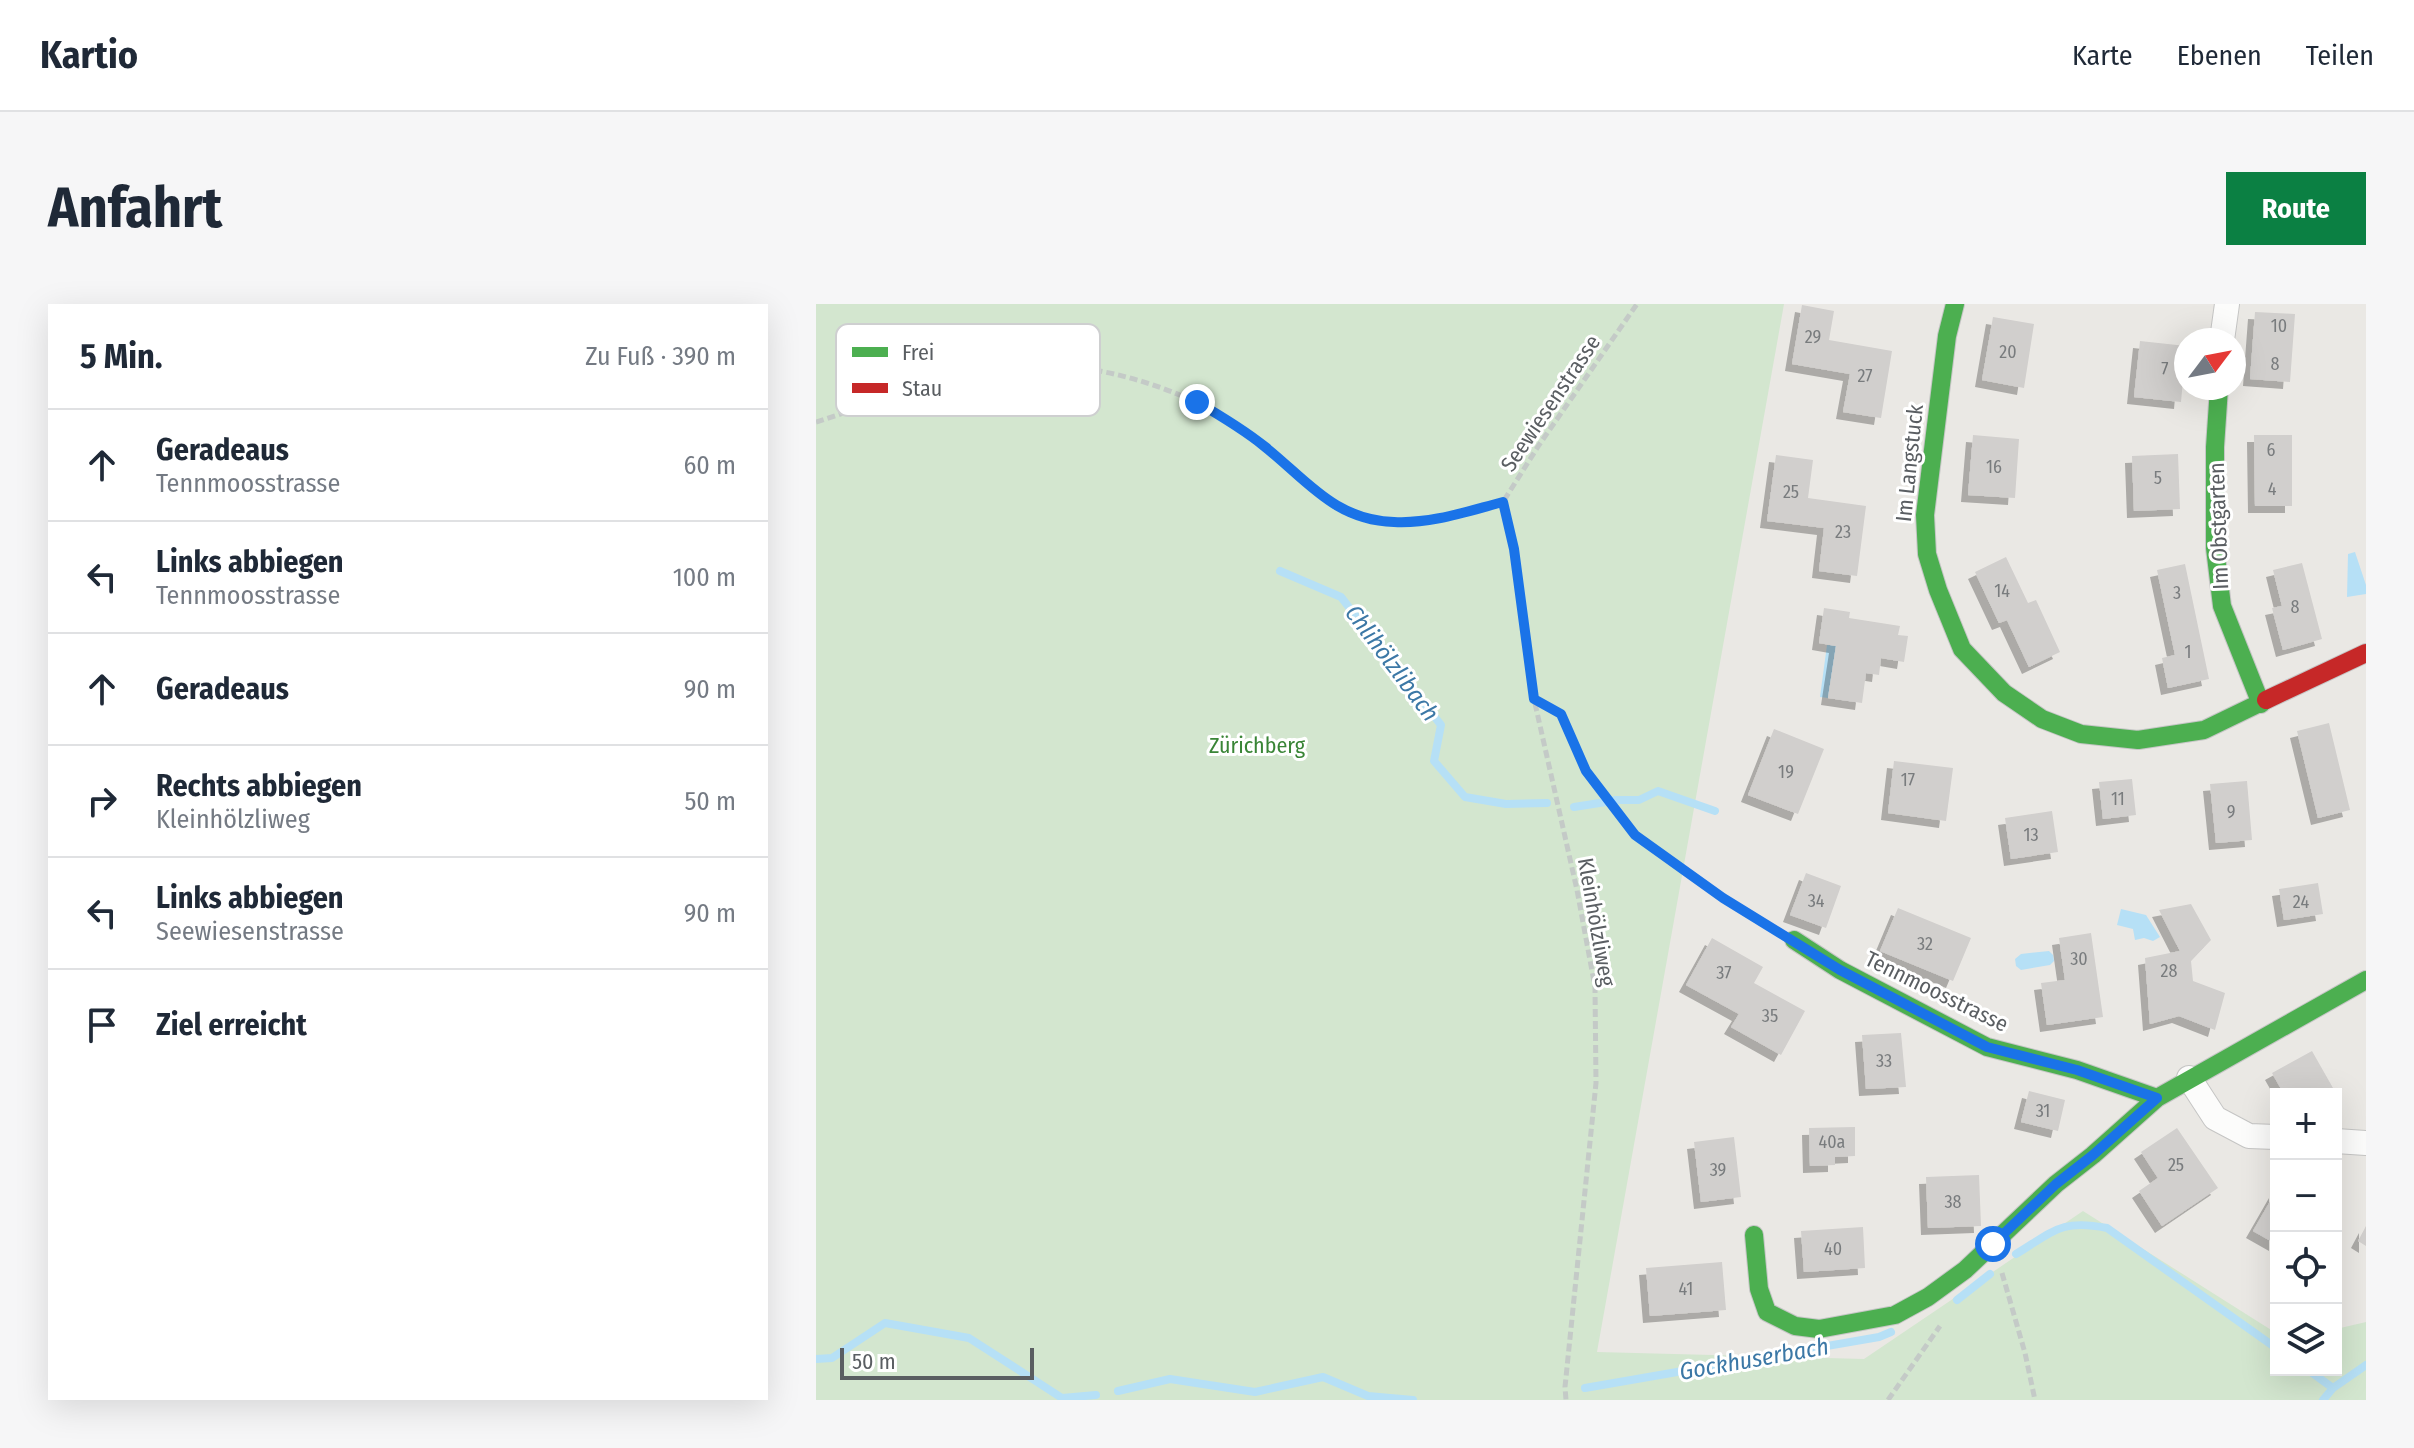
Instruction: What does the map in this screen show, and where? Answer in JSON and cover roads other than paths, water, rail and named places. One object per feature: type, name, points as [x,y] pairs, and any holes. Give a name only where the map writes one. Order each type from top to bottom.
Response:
[{"type":"street","name":"Im Langstuck","points":[[1955,304],[1947,336],[1925,515],[1927,554],[1962,649],[2004,693],[2042,719],[2081,734],[2138,740],[2204,730],[2366,653]]},
{"type":"street","points":[[2224,328],[2227,304]]},
{"type":"street","name":"Im Obstgarten","points":[[2218,400],[2215,548],[2222,606],[2261,704]]},
{"type":"street","name":"Tennmoosstrasse","points":[[1794,940],[1840,970],[1987,1047],[2077,1070],[2157,1098]]},
{"type":"street","points":[[1754,1235],[1759,1289],[1767,1312],[1795,1326],[1819,1329],[1895,1315],[1928,1297],[1965,1270],[2056,1184],[2157,1098],[2366,980]]},
{"type":"street","points":[[2189,1078],[2215,1118],[2249,1136],[2270,1137]]},
{"type":"street","points":[[2342,1141],[2366,1143]]},
{"type":"water","points":[[2355,552],[2366,594],[2347,597],[2348,554]]},
{"type":"water","points":[[1827,645],[1836,646],[1828,698],[1820,697]]},
{"type":"water","points":[[2121,909],[2146,915],[2160,937],[2153,941],[2144,938],[2135,940],[2133,929],[2117,925]]},
{"type":"water","points":[[2049,951],[2054,961],[2050,965],[2021,970],[2016,966],[2015,959],[2021,954]]},
{"type":"waterway","name":"Chlihölzlibach","points":[[1280,571],[1341,597],[1441,725],[1434,761],[1465,797],[1506,804],[1547,803]]},
{"type":"waterway","name":"Chlihölzlibach","points":[[1615,800],[1639,800],[1658,791],[1715,811]]},
{"type":"waterway","name":"Chlihölzlibach","points":[[1574,807],[1606,802]]},
{"type":"waterway","name":"Gockhuserbach","points":[[2016,1254],[2049,1233],[2068,1226],[2107,1228],[2270,1344]]},
{"type":"waterway","name":"Gockhuserbach","points":[[1957,1300],[1990,1274]]},
{"type":"waterway","points":[[816,1359],[832,1358],[885,1323],[969,1338],[1062,1398],[1096,1395]]},
{"type":"waterway","name":"Gockhuserbach","points":[[1585,1388],[1879,1337],[1891,1332]]},
{"type":"waterway","name":"Gockhuserbach","points":[[2316,1376],[2333,1388],[2366,1365]]},
{"type":"waterway","points":[[1118,1391],[1170,1379],[1255,1392],[1323,1377],[1368,1396],[1413,1400]]},
{"type":"waterway","points":[[2323,1400],[2333,1388]]},
{"type":"park label","name":"Zürichberg","points":[[1257,745]]}]
